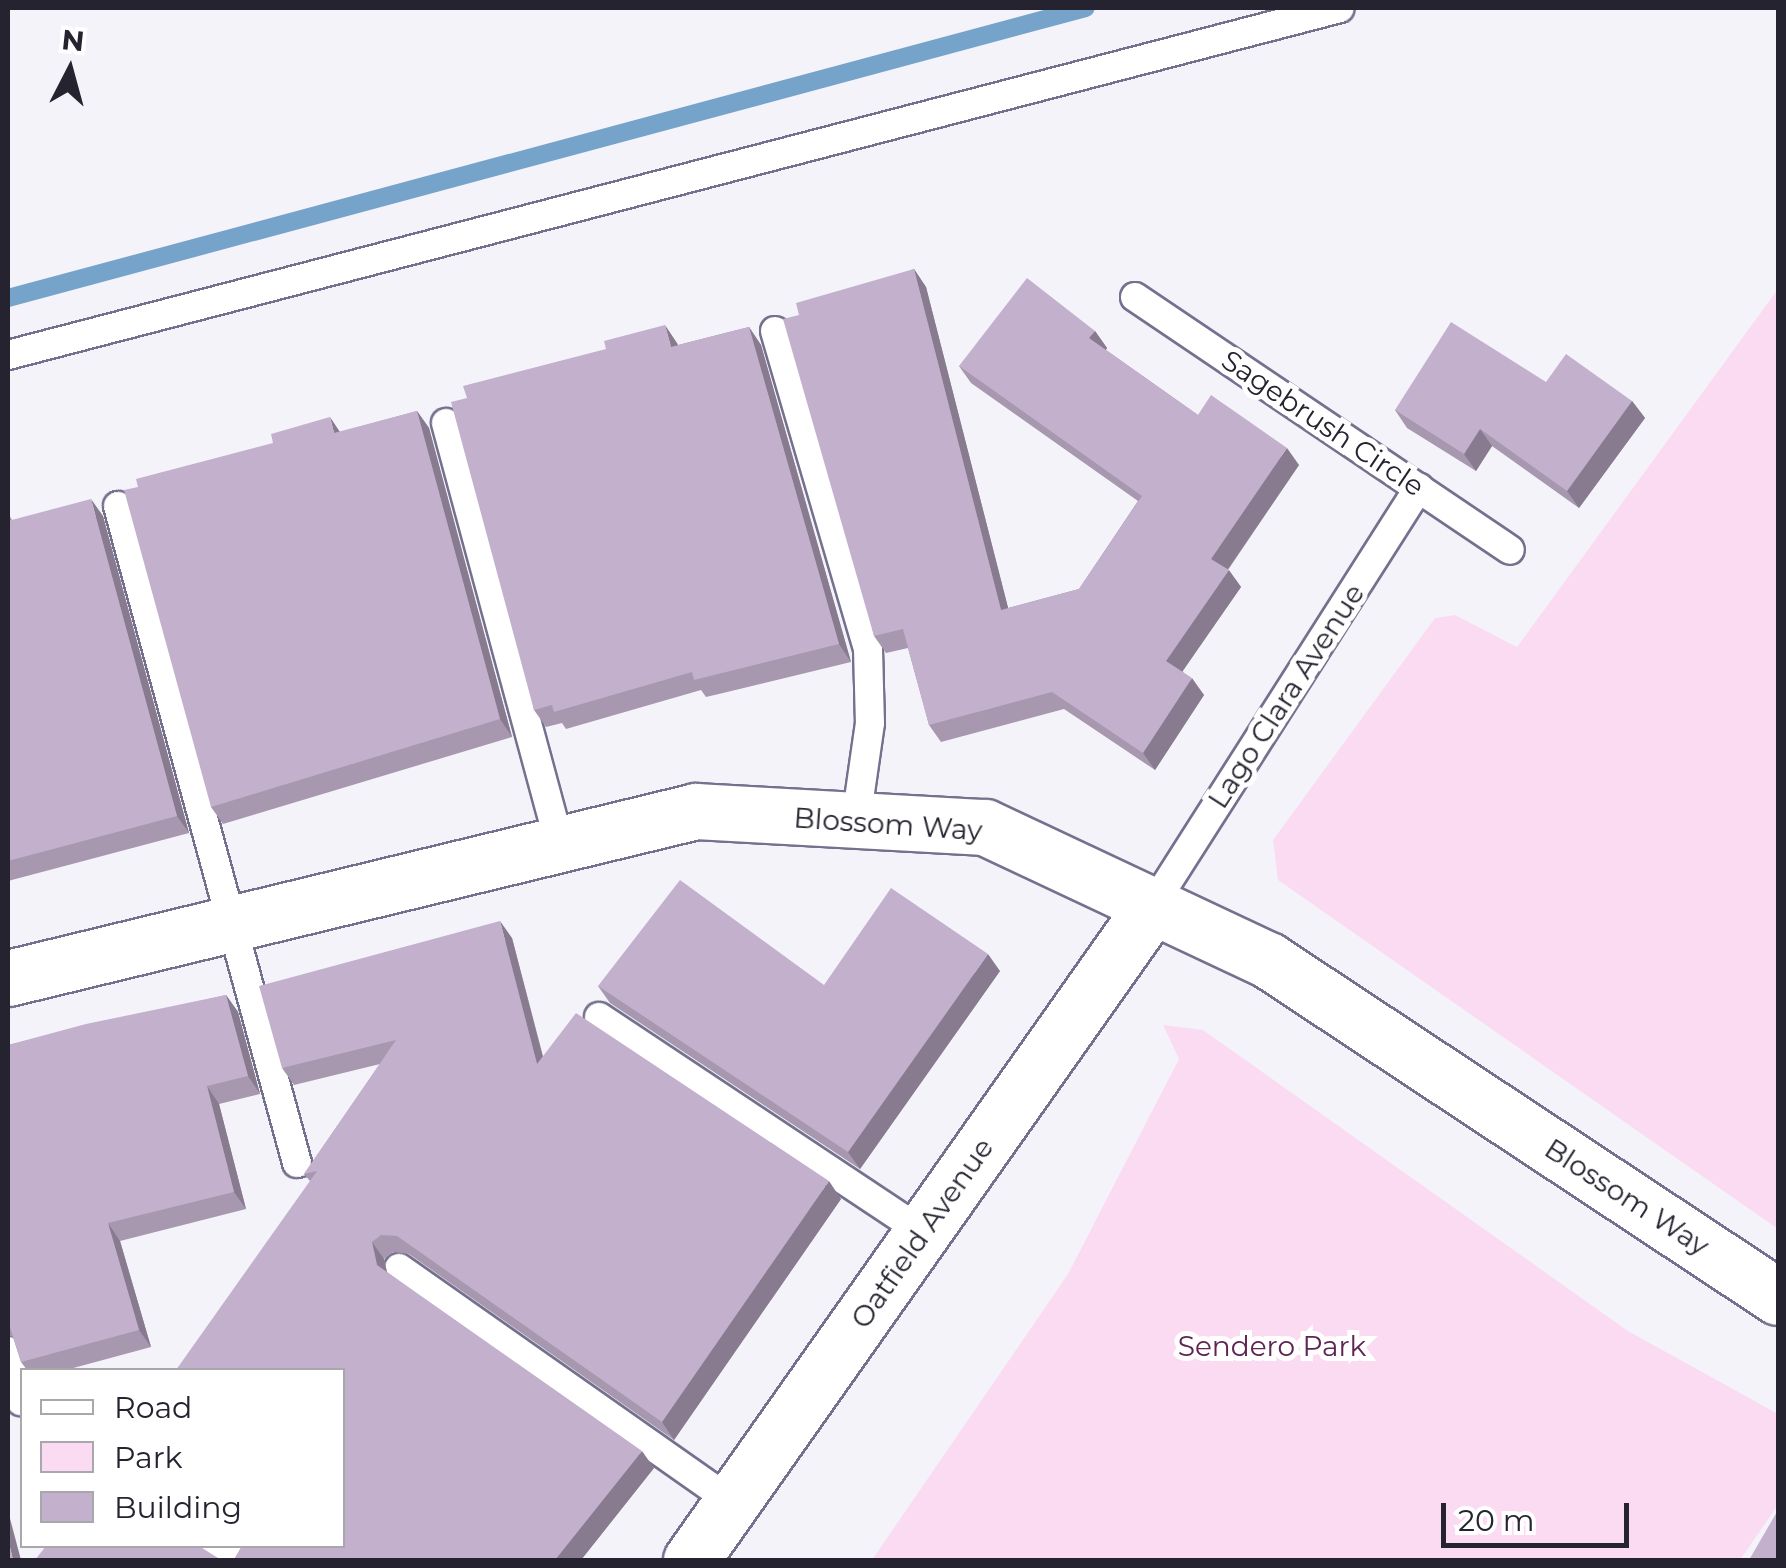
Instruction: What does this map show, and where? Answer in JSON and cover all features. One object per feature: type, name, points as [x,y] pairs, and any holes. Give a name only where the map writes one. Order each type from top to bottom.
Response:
[{"type":"street","name":"Blossom Way","points":[[8,978],[696,812],[986,827],[1268,960],[1778,1297]]},
{"type":"street","name":"Oatfield Avenue","points":[[691,1560],[1152,905]]},
{"type":"lane","points":[[8,355],[1340,8]]},
{"type":"lane","name":"Sagebrush Circle","points":[[1135,297],[1510,550]]},
{"type":"lane","points":[[774,331],[868,649],[872,695],[856,820]]},
{"type":"lane","points":[[446,422],[560,846]]},
{"type":"lane","name":"Lago Clara Avenue","points":[[1152,905],[1420,488]]},
{"type":"lane","points":[[118,506],[296,1163]]},
{"type":"lane","points":[[599,1017],[923,1232]]},
{"type":"lane","points":[[399,1268],[732,1502]]},
{"type":"lane","points":[[8,1350],[20,1397]]},
{"type":"green space","points":[[1778,289],[1778,1229],[1278,880],[1273,840],[1435,618],[1455,615],[1517,647]]},
{"type":"green space","name":"Sendero Park","points":[[1163,1025],[1203,1030],[1628,1331],[1778,1414],[1778,1505],[1740,1560],[872,1560],[1068,1274],[1179,1059]]},
{"type":"building","points":[[914,269],[1001,610],[1079,589],[1142,496],[959,366],[1027,278],[1095,331],[1089,338],[1198,415],[1211,395],[1287,448],[1211,559],[1229,570],[1166,661],[1192,678],[1143,753],[1052,692],[929,725],[903,629],[874,636],[783,319],[799,315],[796,303]]},
{"type":"building","points":[[1451,322],[1546,382],[1566,354],[1632,401],[1567,491],[1480,429],[1464,454],[1395,410]]},
{"type":"building","points":[[665,325],[671,347],[749,327],[839,644],[694,680],[692,672],[554,712],[552,705],[534,710],[451,402],[467,398],[463,386],[606,349],[604,341]]},
{"type":"building","points":[[417,411],[500,719],[211,807],[124,490],[138,487],[136,479],[273,443],[271,434],[330,417],[334,433]]},
{"type":"building","points":[[91,499],[177,816],[8,861],[8,521]]},
{"type":"building","points":[[680,880],[824,985],[891,888],[988,954],[848,1152],[598,986]]},
{"type":"building","points":[[500,921],[537,1064],[576,1013],[829,1181],[662,1422],[397,1236],[381,1235],[372,1242],[377,1265],[642,1451],[555,1560],[35,1560],[44,1548],[202,1548],[218,1558],[235,1558],[241,1548],[345,1548],[345,1368],[177,1368],[317,1171],[304,1174],[396,1040],[282,1068],[259,986]]},
{"type":"building","points":[[226,995],[248,1076],[207,1086],[234,1192],[108,1223],[139,1330],[21,1362],[8,1321],[8,1045],[86,1024]]},
{"type":"building","points":[[1778,1510],[1778,1560],[1749,1560]]},
{"type":"waterway","points":[[8,298],[1086,8]]}]
